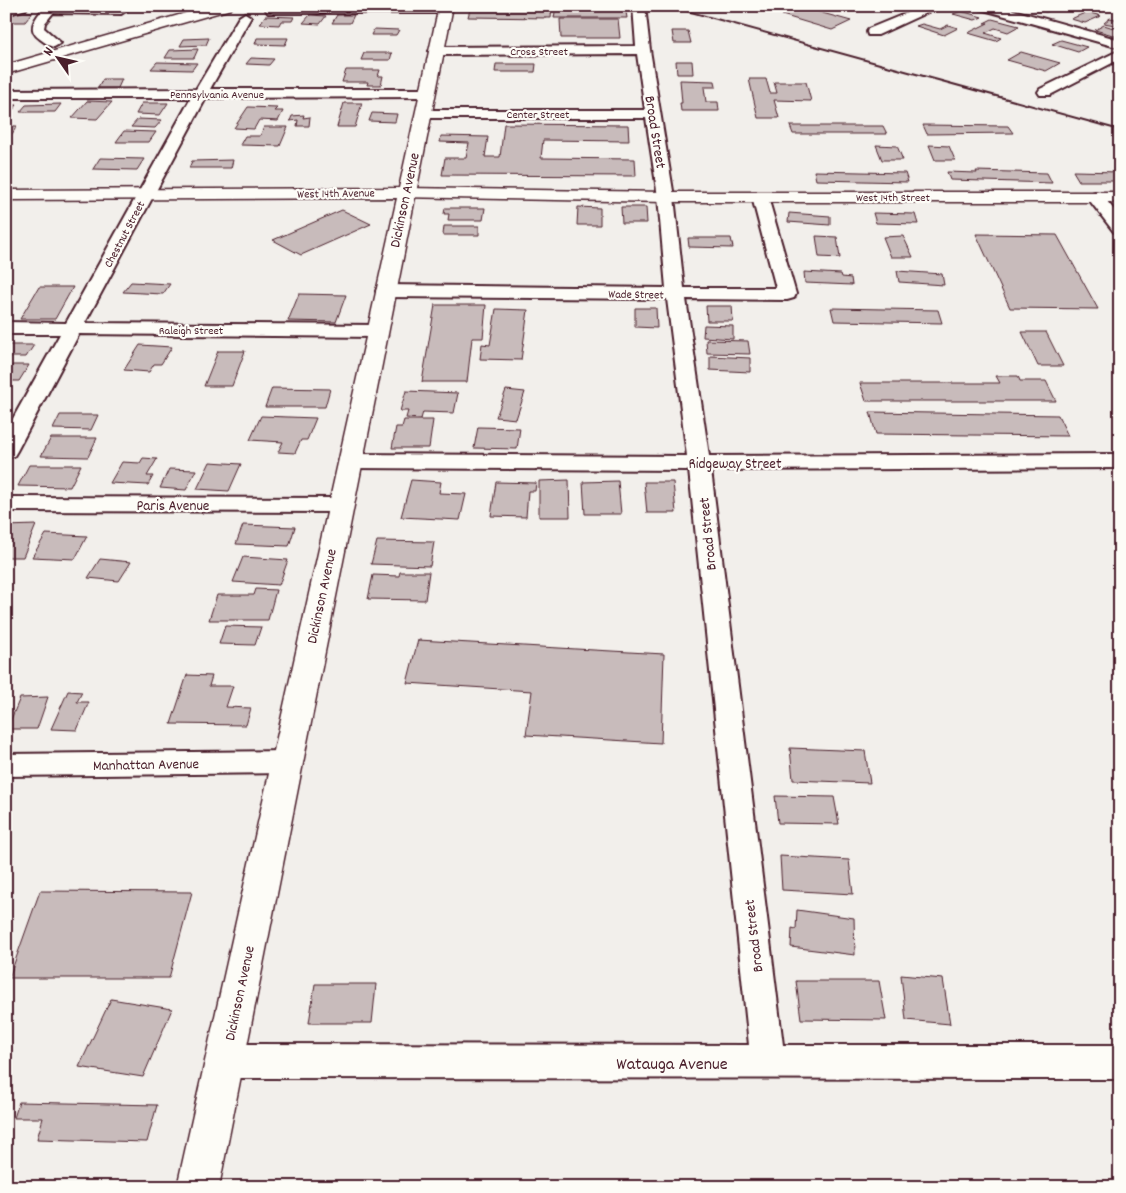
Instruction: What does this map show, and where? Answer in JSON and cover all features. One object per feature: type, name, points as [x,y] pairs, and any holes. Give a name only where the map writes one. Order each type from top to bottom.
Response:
[{"type":"main road","points":[[6,58],[196,6]]},
{"type":"main road","points":[[6,70],[226,6]]},
{"type":"main road","name":"Dickinson Avenue","points":[[198,1187],[445,8]]},
{"type":"main road","name":"West 14th Avenue","points":[[6,195],[406,193],[666,197]]},
{"type":"main road","name":"West 14th Street","points":[[666,197],[1120,197]]},
{"type":"street","points":[[6,11],[22,6]]},
{"type":"street","name":"Broad Street","points":[[639,6],[643,50],[666,197],[676,295],[699,463],[768,1063]]},
{"type":"street","points":[[873,32],[935,6]]},
{"type":"street","points":[[984,6],[1120,44]]},
{"type":"street","points":[[54,44],[40,33],[38,28],[51,8],[121,10]]},
{"type":"street","points":[[272,10],[445,8]]},
{"type":"street","name":"Chestnut Street","points":[[6,452],[145,195],[245,17]]},
{"type":"street","name":"Cross Street","points":[[436,51],[643,50]]},
{"type":"street","points":[[1045,92],[1120,54]]},
{"type":"street","name":"Pennsylvania Avenue","points":[[6,94],[427,93]]},
{"type":"street","name":"Center Street","points":[[422,114],[654,114]]},
{"type":"street","name":"Wade Street","points":[[385,291],[676,295],[787,294],[760,197]]},
{"type":"street","points":[[1095,197],[1120,228]]},
{"type":"street","name":"Raleigh Street","points":[[6,328],[377,331]]},
{"type":"street","name":"Ridgeway Street","points":[[350,461],[699,463],[1120,461]]},
{"type":"street","name":"Paris Avenue","points":[[6,504],[340,505]]},
{"type":"street","name":"Manhattan Avenue","points":[[6,765],[287,762]]},
{"type":"street","name":"Watauga Avenue","points":[[224,1061],[1120,1062]]},
{"type":"building","points":[[471,6],[552,6],[551,18],[468,17]]},
{"type":"building","points":[[556,6],[625,6],[627,18],[554,18]]},
{"type":"building","points":[[1039,6],[1060,6],[1046,12],[1033,9]]},
{"type":"building","points":[[801,7],[851,21],[832,30],[782,15]]},
{"type":"building","points":[[17,11],[33,12],[25,22],[6,22],[6,15]]},
{"type":"building","points":[[961,11],[982,17],[975,20],[953,14]]},
{"type":"building","points":[[1087,12],[1101,16],[1085,23],[1071,19]]},
{"type":"building","points":[[310,15],[326,16],[320,24],[303,23]]},
{"type":"building","points":[[337,15],[354,15],[350,23],[332,23]]},
{"type":"building","points":[[265,16],[294,17],[292,21],[281,21],[279,25],[260,24]]},
{"type":"building","points":[[1110,18],[1120,20],[1120,26],[1104,23]]},
{"type":"building","points":[[560,19],[618,19],[620,38],[561,38]]},
{"type":"building","points":[[992,19],[1019,26],[1008,32],[995,28],[985,33],[1001,38],[996,41],[968,33]]},
{"type":"building","points":[[922,24],[940,29],[948,25],[958,28],[944,35],[916,26]]},
{"type":"building","points":[[1104,25],[1120,30],[1120,37],[1095,30]]},
{"type":"building","points":[[374,29],[399,30],[396,35],[371,35]]},
{"type":"building","points":[[672,31],[688,31],[691,43],[674,43]]},
{"type":"building","points":[[209,38],[206,45],[180,46],[184,39]]},
{"type":"building","points":[[257,38],[288,38],[285,45],[255,44]]},
{"type":"building","points":[[1061,40],[1087,47],[1078,52],[1052,44]]},
{"type":"building","points":[[198,49],[194,58],[165,58],[170,50]]},
{"type":"building","points":[[1021,52],[1060,63],[1046,71],[1007,60]]},
{"type":"building","points":[[364,53],[392,53],[390,60],[361,60]]},
{"type":"building","points":[[251,58],[274,59],[269,65],[246,64]]},
{"type":"building","points":[[676,61],[692,61],[693,74],[677,74]]},
{"type":"building","points":[[157,62],[197,63],[192,70],[151,69]]},
{"type":"building","points":[[496,64],[536,64],[535,72],[495,72]]},
{"type":"building","points":[[346,70],[380,70],[378,76],[383,76],[381,85],[367,85],[368,82],[342,82]]},
{"type":"building","points":[[103,79],[122,79],[118,88],[98,88]]},
{"type":"building","points":[[749,79],[766,79],[770,93],[777,93],[774,82],[806,82],[811,101],[774,100],[779,118],[758,118]]},
{"type":"building","points":[[680,80],[715,81],[716,87],[704,87],[706,102],[718,102],[719,111],[681,111]]},
{"type":"building","points":[[87,101],[112,102],[97,119],[72,118]]},
{"type":"building","points":[[142,103],[168,103],[160,115],[136,114]]},
{"type":"building","points":[[344,103],[362,103],[355,127],[337,127]]},
{"type":"building","points":[[61,104],[55,112],[20,112],[26,105]]},
{"type":"building","points":[[6,105],[17,105],[6,118]]},
{"type":"building","points":[[248,107],[277,108],[274,111],[283,111],[278,121],[259,120],[254,129],[234,128]]},
{"type":"building","points":[[372,113],[397,114],[395,122],[369,121]]},
{"type":"building","points":[[304,115],[303,118],[310,117],[309,126],[297,126],[298,120],[290,121],[292,116]]},
{"type":"building","points":[[138,119],[162,120],[155,128],[131,127]]},
{"type":"building","points":[[504,124],[628,125],[629,141],[543,140],[541,158],[635,159],[636,176],[442,175],[445,158],[466,158],[469,143],[440,142],[441,136],[488,137],[485,157],[500,157]]},
{"type":"building","points":[[923,125],[1008,126],[1013,133],[927,134]]},
{"type":"building","points":[[6,126],[17,126],[12,134],[6,134]]},
{"type":"building","points":[[790,126],[883,126],[887,134],[793,134]]},
{"type":"building","points":[[264,127],[288,127],[280,146],[240,145],[245,136],[260,136]]},
{"type":"building","points":[[124,131],[156,132],[149,142],[116,142]]},
{"type":"building","points":[[876,145],[897,146],[903,160],[882,160]]},
{"type":"building","points":[[929,145],[949,146],[955,160],[935,160]]},
{"type":"building","points":[[100,158],[144,159],[137,170],[93,169]]},
{"type":"building","points":[[233,160],[231,168],[189,168],[192,161]]},
{"type":"building","points":[[814,171],[905,173],[908,182],[816,180]]},
{"type":"building","points":[[976,171],[1047,173],[1052,183],[950,180],[947,172],[977,173]]},
{"type":"building","points":[[1073,171],[1120,172],[1120,181],[1079,181]]},
{"type":"building","points":[[578,207],[600,208],[600,225],[577,225]]},
{"type":"building","points":[[621,207],[646,207],[647,223],[622,223]]},
{"type":"building","points":[[445,208],[485,208],[483,220],[448,220],[449,214],[444,214]]},
{"type":"building","points":[[342,210],[371,224],[301,255],[273,240]]},
{"type":"building","points":[[789,213],[830,216],[830,225],[788,222]]},
{"type":"building","points":[[873,213],[915,214],[918,224],[876,223]]},
{"type":"building","points":[[444,226],[479,226],[479,235],[443,235]]},
{"type":"building","points":[[976,234],[1057,235],[1098,309],[1010,308]]},
{"type":"building","points":[[816,236],[837,237],[840,258],[819,257]]},
{"type":"building","points":[[903,236],[913,257],[891,257],[883,237]]},
{"type":"building","points":[[688,238],[731,238],[733,248],[689,247]]},
{"type":"building","points":[[897,271],[942,274],[944,285],[899,282]]},
{"type":"building","points":[[804,272],[841,274],[842,277],[851,278],[852,285],[805,283]]},
{"type":"building","points":[[131,282],[170,284],[163,294],[123,292]]},
{"type":"building","points":[[39,287],[73,287],[55,319],[20,319]]},
{"type":"building","points":[[299,294],[346,295],[336,322],[288,321]]},
{"type":"building","points":[[435,305],[486,305],[483,338],[472,338],[467,382],[422,382]]},
{"type":"building","points":[[706,306],[732,306],[733,321],[707,321]]},
{"type":"building","points":[[635,308],[656,308],[657,328],[635,327]]},
{"type":"building","points":[[831,308],[938,310],[942,323],[834,321]]},
{"type":"building","points":[[496,309],[528,310],[521,360],[480,359],[482,344],[490,345]]},
{"type":"building","points":[[704,325],[733,326],[733,339],[703,337]]},
{"type":"building","points":[[1022,332],[1046,332],[1063,366],[1038,366]]},
{"type":"building","points":[[706,340],[748,341],[750,354],[707,353]]},
{"type":"building","points":[[6,345],[34,345],[26,357],[6,357]]},
{"type":"building","points":[[140,345],[172,347],[161,364],[154,364],[149,372],[124,370]]},
{"type":"building","points":[[218,351],[245,351],[232,386],[204,386]]},
{"type":"building","points":[[710,356],[750,358],[750,372],[710,370]]},
{"type":"building","points":[[12,365],[29,365],[19,381],[6,381],[6,369],[9,369]]},
{"type":"building","points":[[996,376],[1018,376],[1020,381],[1046,381],[1056,401],[866,401],[860,383],[1000,383]]},
{"type":"building","points":[[272,388],[330,389],[325,407],[265,407]]},
{"type":"building","points":[[506,390],[525,392],[516,419],[496,417]]},
{"type":"building","points":[[406,391],[458,393],[454,413],[423,412],[421,419],[406,418],[408,411],[400,411]]},
{"type":"building","points":[[870,412],[1058,415],[1068,436],[876,434]]},
{"type":"building","points":[[60,415],[98,415],[91,430],[53,429]]},
{"type":"building","points":[[261,416],[316,418],[307,440],[301,440],[295,453],[278,452],[283,442],[250,440]]},
{"type":"building","points":[[404,420],[433,420],[429,448],[392,448],[396,427],[402,427]]},
{"type":"building","points":[[478,427],[520,428],[517,449],[474,448]]},
{"type":"building","points":[[51,438],[97,438],[88,457],[41,456]]},
{"type":"building","points":[[143,458],[157,459],[147,476],[153,476],[148,485],[110,483],[122,462],[140,463]]},
{"type":"building","points":[[210,462],[241,464],[229,491],[197,489]]},
{"type":"building","points":[[29,465],[81,465],[70,487],[18,486]]},
{"type":"building","points":[[169,469],[196,470],[186,490],[160,488]]},
{"type":"building","points":[[411,480],[441,482],[439,493],[466,494],[460,520],[401,517]]},
{"type":"building","points":[[569,480],[570,517],[539,517],[539,481]]},
{"type":"building","points":[[618,481],[621,514],[585,514],[583,482]]},
{"type":"building","points":[[496,482],[536,483],[535,491],[528,491],[526,517],[491,516]]},
{"type":"building","points":[[644,482],[673,482],[676,513],[647,513]]},
{"type":"building","points":[[36,525],[23,557],[6,557],[6,526]]},
{"type":"building","points":[[243,525],[295,527],[289,546],[236,544]]},
{"type":"building","points":[[46,534],[87,536],[75,559],[32,557]]},
{"type":"building","points":[[377,541],[434,542],[430,566],[371,564]]},
{"type":"building","points":[[243,557],[288,560],[279,585],[233,582]]},
{"type":"building","points":[[100,559],[131,562],[119,581],[88,578]]},
{"type":"building","points":[[400,572],[429,572],[425,600],[368,599],[373,575],[399,576]]},
{"type":"building","points":[[256,589],[276,590],[268,620],[209,620],[217,595],[254,595]]},
{"type":"building","points":[[225,626],[261,627],[255,645],[219,644]]},
{"type":"building","points":[[418,640],[664,654],[661,743],[526,735],[532,691],[407,683]]},
{"type":"building","points":[[187,675],[212,676],[209,686],[233,686],[226,707],[251,708],[246,725],[171,724]]},
{"type":"building","points":[[68,691],[82,692],[77,702],[89,702],[77,730],[51,729]]},
{"type":"building","points":[[48,697],[37,729],[7,729],[20,698]]},
{"type":"building","points":[[790,748],[865,751],[870,783],[793,780]]},
{"type":"building","points":[[775,796],[834,797],[839,824],[778,823]]},
{"type":"building","points":[[780,856],[849,860],[853,894],[782,890]]},
{"type":"building","points":[[40,891],[192,892],[169,978],[9,978]]},
{"type":"building","points":[[797,910],[854,918],[855,955],[791,947],[792,928],[796,929]]},
{"type":"building","points":[[901,975],[943,979],[950,1024],[906,1020]]},
{"type":"building","points":[[796,981],[879,981],[886,1020],[801,1019]]},
{"type":"building","points":[[315,984],[376,984],[372,1023],[309,1023]]},
{"type":"building","points":[[111,999],[172,1009],[143,1077],[79,1067]]},
{"type":"building","points":[[19,1102],[157,1105],[147,1142],[37,1139],[43,1118],[14,1118]]},
{"type":"railway","points":[[669,6],[1120,130]]}]
